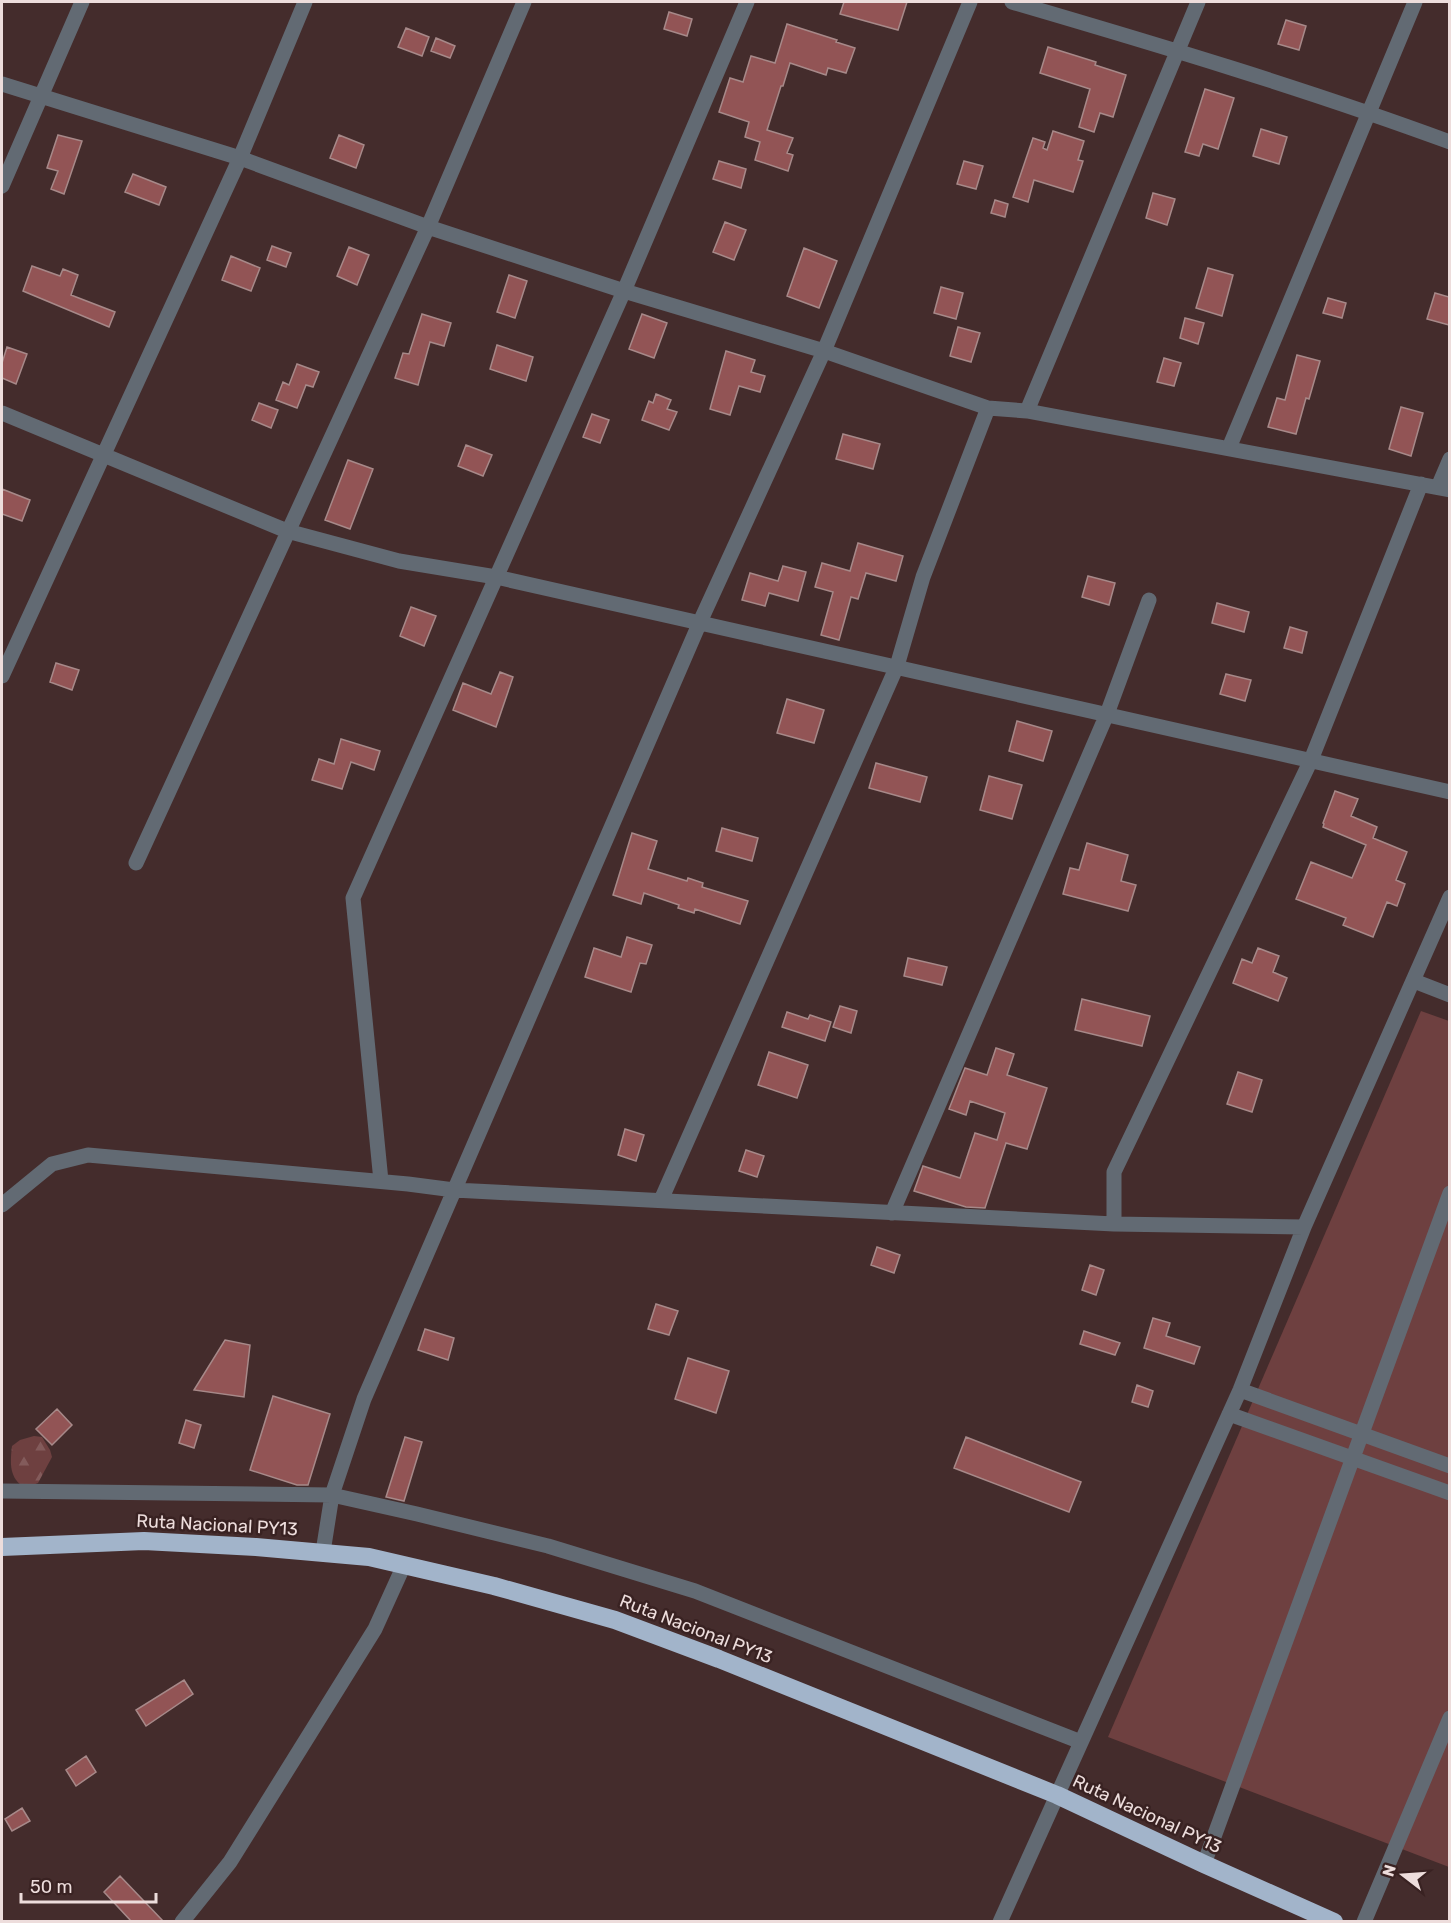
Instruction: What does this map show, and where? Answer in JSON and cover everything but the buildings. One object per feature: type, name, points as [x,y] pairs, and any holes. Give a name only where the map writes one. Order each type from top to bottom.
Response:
[{"type":"highway","name":"Ruta Nacional PY13","points":[[2,1547],[144,1541],[369,1557],[494,1586],[615,1620],[719,1659],[1057,1795],[1326,1920]]},
{"type":"street","points":[[2,186],[82,2]]},
{"type":"street","points":[[2,676],[240,158],[305,2]]},
{"type":"street","points":[[136,863],[428,227],[524,2]]},
{"type":"street","points":[[381,1181],[353,897],[624,291],[747,2]]},
{"type":"street","points":[[323,1552],[332,1495],[364,1399],[700,622],[824,351],[970,2]]},
{"type":"street","points":[[1012,2],[1369,112],[1449,142]]},
{"type":"street","points":[[1027,411],[1198,2]]},
{"type":"street","points":[[1229,448],[1415,2]]},
{"type":"street","points":[[2,84],[240,158],[428,227],[624,291],[824,351],[988,408],[1027,411],[1444,489],[1449,459]]},
{"type":"street","points":[[661,1200],[897,666],[923,577],[988,408]]},
{"type":"street","points":[[2,413],[288,531],[399,561],[496,577],[1449,792]]},
{"type":"street","points":[[1114,1224],[1114,1172],[1311,760],[1421,484]]},
{"type":"street","points":[[892,1213],[1107,714],[1149,600]]},
{"type":"street","points":[[1000,1922],[1240,1390],[1304,1227],[1449,897]]},
{"type":"street","points":[[1414,981],[1449,995]]},
{"type":"street","points":[[2,1205],[52,1164],[88,1155],[381,1181],[454,1190],[1114,1224],[1304,1227]]},
{"type":"street","points":[[1204,1864],[1449,1193]]},
{"type":"street","points":[[1240,1390],[1449,1466]]},
{"type":"street","points":[[1229,1414],[1449,1493]]},
{"type":"street","points":[[2,1491],[332,1495],[548,1546],[695,1591],[1081,1742]]},
{"type":"street","points":[[182,1922],[230,1862],[375,1629],[404,1565]]},
{"type":"street","points":[[1364,1922],[1449,1718]]},
{"type":"green space","points":[[1421,1011],[1449,1021],[1449,1867],[1108,1737]]},
{"type":"green space","points":[[34,1436],[42,1437],[52,1457],[38,1483],[25,1488],[13,1475],[12,1446],[20,1440]]}]
